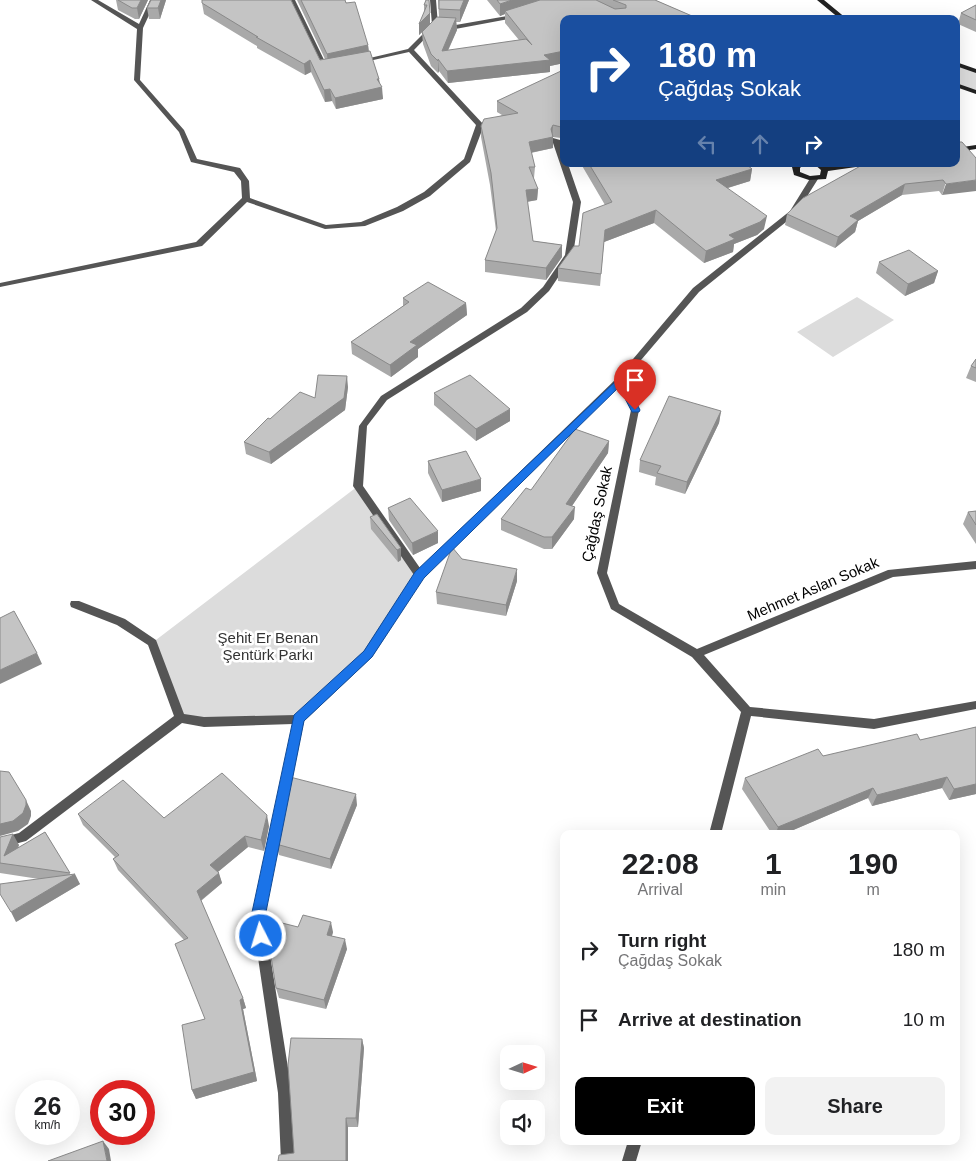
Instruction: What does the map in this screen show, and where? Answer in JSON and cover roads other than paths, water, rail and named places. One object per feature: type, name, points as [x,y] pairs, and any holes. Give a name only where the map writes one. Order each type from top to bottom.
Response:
[{"type":"street","points":[[94,0],[140,28]]},
{"type":"street","points":[[153,0],[140,28],[137,80],[182,131],[194,160],[237,170],[244,181],[246,199]]},
{"type":"street","points":[[292,0],[325,69],[335,67]]},
{"type":"street","points":[[354,62],[410,50],[435,25],[433,0]]},
{"type":"street","points":[[820,0],[840,15]]},
{"type":"street","points":[[435,25],[450,28],[525,14]]},
{"type":"street","points":[[246,199],[326,227],[362,224],[400,209],[427,194],[467,160],[480,125],[410,50]]},
{"type":"street","points":[[960,65],[976,71]]},
{"type":"street","points":[[960,86],[976,92]]},
{"type":"street","points":[[556,140],[560,152]]},
{"type":"street","points":[[960,149],[976,147]]},
{"type":"street","points":[[420,575],[358,486],[363,426],[384,398],[524,310],[546,289],[569,255],[577,202],[565,167]]},
{"type":"street","points":[[796,167],[798,173],[804,177],[814,179],[823,177],[826,170]]},
{"type":"street","points":[[822,167],[826,170],[844,167]]},
{"type":"street","points":[[288,1161],[285,1093],[258,917],[299,719],[368,654],[420,575],[620,380],[696,290],[793,212],[814,179]]},
{"type":"street","points":[[0,285],[199,244],[246,199]]},
{"type":"street","name":"Çağdaş Sokak","points":[[620,380],[635,410],[602,573],[615,606],[696,654],[747,711]]},
{"type":"street","name":"Mehmet Aslan Sokak","points":[[696,654],[892,573],[976,565]]},
{"type":"street","points":[[75,604],[121,622],[152,643],[180,718]]},
{"type":"street","points":[[716,830],[747,711],[874,724],[976,705]]},
{"type":"street","points":[[0,843],[22,837],[180,718],[204,722],[299,719]]},
{"type":"street","points":[[629,1161],[633,1145]]},
{"type":"park label","name":"Şehit Er Benan Şentürk Parkı","points":[[268,646]]}]
